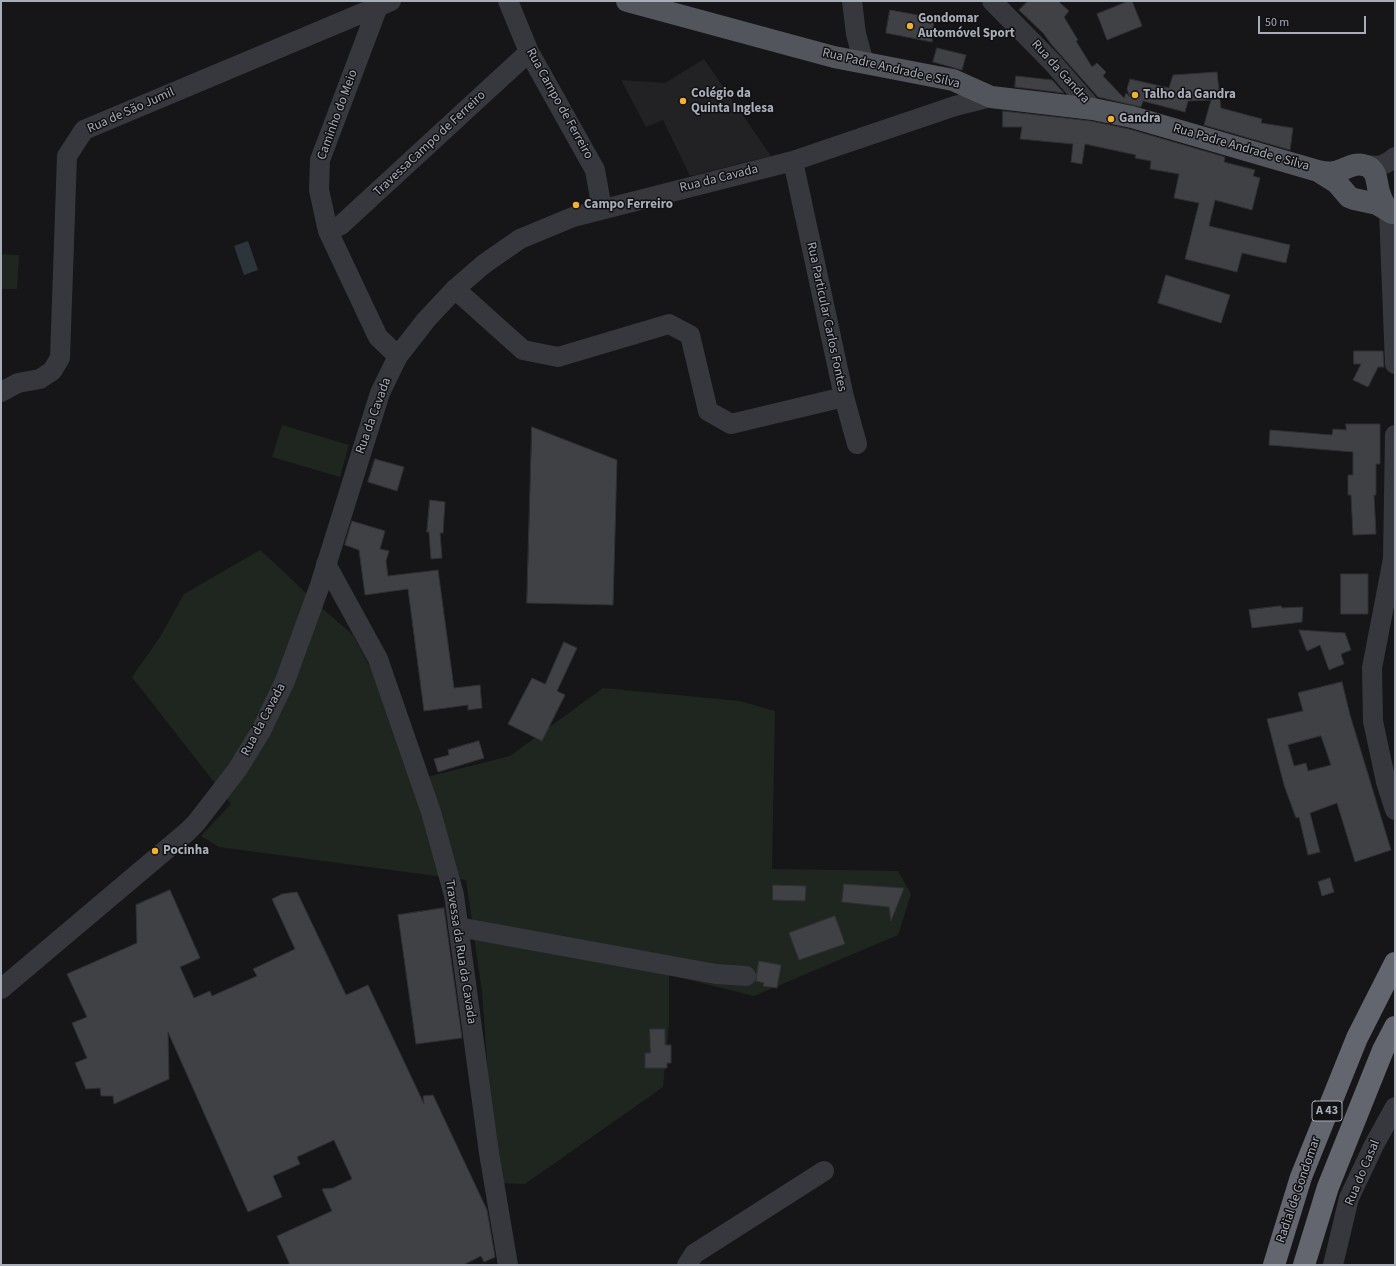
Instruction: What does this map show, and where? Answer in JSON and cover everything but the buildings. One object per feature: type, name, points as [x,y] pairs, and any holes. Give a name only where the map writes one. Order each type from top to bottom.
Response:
[{"type":"highway","name":"Radial de Gondomar","points":[[1274,1265],[1301,1177],[1357,1038],[1395,963]]},
{"type":"highway","name":"Radial de Gondomar","points":[[1304,1265],[1328,1187],[1383,1050],[1395,1028]]},
{"type":"main road","name":"Rua Padre Andrade e Silva","points":[[627,1],[834,57],[953,80],[991,97],[1093,109],[1132,117],[1318,171],[1333,173],[1357,166]]},
{"type":"main road","points":[[1377,184],[1375,191],[1371,196],[1360,200],[1350,196],[1342,188],[1341,182],[1345,171],[1357,166],[1372,169],[1376,174],[1381,198],[1392,213]]},
{"type":"main road","name":"Rua Padre Andrade e Silva","points":[[1318,171],[1337,183],[1350,196]]},
{"type":"main road","points":[[1350,196],[1377,204],[1392,213]]},
{"type":"street","name":"Rua Campo de Ferreiro","points":[[508,1],[529,52],[595,170],[602,209]]},
{"type":"street","points":[[852,1],[856,34],[864,63]]},
{"type":"street","name":"Rua da Gandra","points":[[992,1],[1052,62],[1093,109]]},
{"type":"street","name":"Caminho do Meio","points":[[383,3],[320,160],[319,190],[328,231],[378,337],[398,356]]},
{"type":"street","name":"Rua de São Jumil","points":[[1,392],[18,383],[40,379],[52,371],[60,358],[67,156],[84,130],[383,3]]},
{"type":"street","name":"TravessaCampo de Ferreiro","points":[[328,231],[341,225],[529,52]]},
{"type":"street","name":"Rua da Cavada","points":[[1,989],[196,823],[236,770],[261,731],[285,681],[320,585],[380,393],[398,356],[426,320],[455,289],[484,264],[520,239],[573,217],[793,161],[955,106],[991,97]]},
{"type":"street","points":[[1357,166],[1380,166],[1393,159]]},
{"type":"street","points":[[1377,184],[1381,173],[1393,159]]},
{"type":"street","name":"Rua Particular Carlos Fontes","points":[[455,289],[523,350],[558,357],[669,324],[690,335],[708,411],[731,424],[844,397],[793,161]]},
{"type":"street","points":[[1392,213],[1395,364]]},
{"type":"street","points":[[844,397],[857,444]]},
{"type":"street","points":[[1395,435],[1393,559],[1372,668],[1373,721],[1391,781],[1395,810]]},
{"type":"street","name":"Travessa da Rua da Cavada","points":[[326,564],[378,659],[431,812],[454,894],[489,1153],[508,1265]]},
{"type":"street","points":[[458,927],[716,974],[746,976]]},
{"type":"street","name":"Rua do Casal","points":[[1333,1265],[1349,1198],[1374,1145],[1395,1107]]},
{"type":"street","points":[[687,1265],[694,1254],[824,1171]]},
{"type":"shaded area","name":"Colégio da Quinta Inglesa","points":[[704,59],[771,156],[690,176],[663,120],[646,127],[621,80],[665,83]]},
{"type":"shaded area","points":[[248,241],[258,270],[244,275],[234,246]]},
{"type":"shaded area","points":[[1,254],[19,255],[17,289],[1,289]]},
{"type":"shaded area","points":[[282,425],[349,445],[340,477],[272,457]]},
{"type":"shaded area","points":[[260,550],[316,603],[353,635],[396,716],[415,780],[510,756],[603,688],[740,701],[775,711],[772,869],[898,871],[911,894],[898,935],[754,996],[669,975],[669,1024],[663,1087],[525,1184],[496,1183],[482,992],[466,880],[219,847],[201,836],[231,804],[132,677],[160,637],[184,594]]},
{"type":"place","name":"Gondomar Automóvel Sport","points":[[910,26]]},
{"type":"place","name":"Talho da Gandra","points":[[1135,95]]},
{"type":"place","name":"Colégio da Quinta Inglesa","points":[[683,101]]},
{"type":"place","name":"Gandra","points":[[1111,119]]},
{"type":"place","name":"Campo Ferreiro","points":[[576,205]]},
{"type":"place","name":"Pocinha","points":[[155,851]]}]
